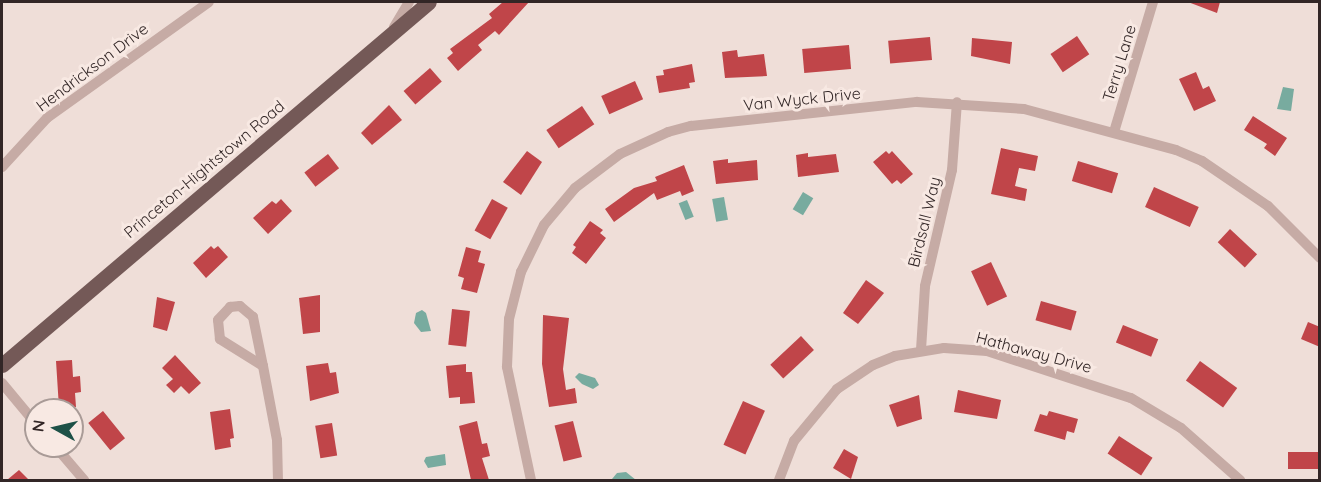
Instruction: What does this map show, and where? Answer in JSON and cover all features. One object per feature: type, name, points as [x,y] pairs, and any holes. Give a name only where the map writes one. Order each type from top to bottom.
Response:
[{"type":"main road","name":"Princeton-Hightstown Road","points":[[2,365],[429,2]]},
{"type":"street","name":"Hendrickson Drive","points":[[2,167],[47,118],[209,2]]},
{"type":"street","points":[[391,34],[409,2]]},
{"type":"street","name":"Terry Lane","points":[[1114,132],[1153,2]]},
{"type":"street","name":"Van Wyck Drive","points":[[531,480],[509,391],[509,319],[530,250],[575,188],[620,154],[691,126],[917,102],[957,102],[1024,109],[1176,150],[1227,175],[1268,206],[1320,258]]},
{"type":"street","name":"Birdsall Way","points":[[921,350],[925,286],[952,170],[957,102]]},
{"type":"street","points":[[263,366],[220,339],[218,320],[230,307],[240,306],[253,317],[263,366],[277,440],[279,480]]},
{"type":"street","name":"Hathaway Drive","points":[[779,480],[798,434],[837,389],[873,365],[921,350],[987,351],[1098,385],[1131,398],[1181,428],[1240,480]]},
{"type":"street","points":[[2,383],[24,410]]},
{"type":"street","points":[[65,458],[84,480]]},
{"type":"water","points":[[1283,87],[1294,89],[1291,111],[1277,109]]},
{"type":"water","points":[[803,192],[813,198],[803,215],[793,209]]},
{"type":"water","points":[[724,197],[728,220],[716,222],[712,199]]},
{"type":"water","points":[[687,200],[694,217],[685,220],[679,203]]},
{"type":"water","points":[[422,310],[426,313],[431,331],[421,332],[414,323],[416,313]]},
{"type":"water","points":[[579,373],[595,378],[599,385],[593,389],[582,384],[575,377]]},
{"type":"water","points":[[445,454],[446,465],[428,468],[424,461],[426,457]]},
{"type":"water","points":[[626,472],[636,480],[612,479],[617,473]]},
{"type":"building","points":[[503,2],[529,2],[499,35],[495,31],[478,45],[482,50],[458,71],[447,58],[453,53],[450,49],[492,18],[489,14]]},
{"type":"building","points":[[1188,2],[1220,2],[1217,13]]},
{"type":"building","points":[[1077,36],[1089,54],[1063,72],[1050,54]]},
{"type":"building","points":[[930,37],[932,60],[890,64],[888,41]]},
{"type":"building","points":[[972,38],[1012,42],[1010,64],[971,56]]},
{"type":"building","points":[[849,45],[851,69],[804,73],[802,49]]},
{"type":"building","points":[[737,50],[738,57],[764,54],[767,76],[725,78],[722,52]]},
{"type":"building","points":[[692,64],[695,82],[689,83],[690,88],[659,93],[656,76],[664,75],[663,70]]},
{"type":"building","points":[[430,68],[442,82],[415,105],[404,91]]},
{"type":"building","points":[[1196,72],[1203,89],[1209,86],[1216,101],[1194,111],[1179,79]]},
{"type":"building","points":[[635,81],[643,99],[609,114],[601,96]]},
{"type":"building","points":[[389,105],[402,120],[372,145],[361,133]]},
{"type":"building","points":[[582,106],[594,124],[559,148],[546,130]]},
{"type":"building","points":[[1253,116],[1287,138],[1275,156],[1264,148],[1267,144],[1244,130]]},
{"type":"building","points":[[1001,148],[1038,156],[1035,171],[1019,168],[1015,186],[1027,189],[1025,201],[991,194]]},
{"type":"building","points":[[527,151],[542,162],[521,195],[503,182]]},
{"type":"building","points":[[886,151],[889,154],[892,151],[913,174],[901,184],[897,180],[892,184],[873,162]]},
{"type":"building","points":[[808,153],[808,157],[836,154],[839,172],[798,177],[796,155]]},
{"type":"building","points":[[328,154],[339,168],[315,187],[304,172]]},
{"type":"building","points":[[728,159],[728,163],[757,160],[758,180],[716,184],[713,161]]},
{"type":"building","points":[[1078,161],[1118,173],[1112,193],[1072,181]]},
{"type":"building","points":[[684,165],[694,191],[682,196],[680,191],[657,200],[654,193],[614,222],[605,209],[634,188],[657,181],[655,177]]},
{"type":"building","points":[[1154,187],[1199,207],[1190,227],[1145,207]]},
{"type":"building","points":[[281,199],[292,211],[268,234],[253,218],[272,201],[276,204]]},
{"type":"building","points":[[492,199],[508,208],[490,239],[475,230]]},
{"type":"building","points":[[590,221],[603,230],[600,233],[606,238],[586,264],[572,253],[576,247],[573,245]]},
{"type":"building","points":[[1230,229],[1257,254],[1245,267],[1218,242]]},
{"type":"building","points":[[211,246],[214,249],[218,246],[228,257],[206,278],[193,263]]},
{"type":"building","points":[[466,247],[481,251],[478,262],[485,264],[477,293],[461,289],[464,278],[458,276]]},
{"type":"building","points":[[991,262],[1007,296],[987,306],[971,271]]},
{"type":"building","points":[[866,280],[884,293],[858,324],[843,313]]},
{"type":"building","points":[[320,295],[320,332],[303,334],[299,298]]},
{"type":"building","points":[[157,297],[175,302],[167,331],[153,327]]},
{"type":"building","points":[[1041,301],[1077,311],[1071,330],[1035,320]]},
{"type":"building","points":[[452,309],[470,311],[466,347],[448,345]]},
{"type":"building","points":[[543,315],[569,318],[563,369],[566,390],[575,388],[577,403],[549,407],[542,364]]},
{"type":"building","points":[[1308,322],[1320,327],[1320,347],[1301,339]]},
{"type":"building","points":[[1123,325],[1158,339],[1151,357],[1116,343]]},
{"type":"building","points":[[801,336],[814,350],[783,379],[770,365]]},
{"type":"building","points":[[175,355],[201,383],[189,394],[181,386],[174,393],[166,385],[173,379],[162,368]]},
{"type":"building","points":[[72,360],[73,377],[80,376],[81,392],[75,393],[75,398],[58,398],[56,361]]},
{"type":"building","points":[[1200,361],[1237,388],[1223,407],[1186,380]]},
{"type":"building","points":[[328,363],[330,373],[336,372],[339,393],[310,401],[306,366]]},
{"type":"building","points":[[466,364],[466,372],[472,372],[475,403],[460,404],[460,397],[449,398],[446,366]]},
{"type":"building","points":[[958,390],[1001,400],[997,419],[954,412]]},
{"type":"building","points":[[919,395],[922,419],[897,427],[889,405]]},
{"type":"building","points":[[743,401],[765,411],[745,455],[723,445]]},
{"type":"building","points":[[230,409],[234,438],[230,439],[231,447],[215,450],[210,412]]},
{"type":"building","points":[[103,411],[125,438],[110,450],[88,423]]},
{"type":"building","points":[[1049,411],[1078,419],[1074,433],[1067,431],[1065,440],[1034,431],[1040,414],[1047,416]]},
{"type":"building","points":[[477,421],[482,444],[487,443],[490,456],[482,458],[489,480],[471,480],[459,426]]},
{"type":"building","points":[[573,421],[582,457],[564,461],[555,426]]},
{"type":"building","points":[[332,423],[337,456],[320,458],[315,426]]},
{"type":"building","points":[[1119,436],[1153,458],[1141,475],[1108,454]]},
{"type":"building","points":[[844,449],[858,457],[851,479],[833,468]]},
{"type":"building","points":[[1288,452],[1320,452],[1320,469],[1288,469]]},
{"type":"building","points":[[19,470],[29,480],[7,480]]}]
